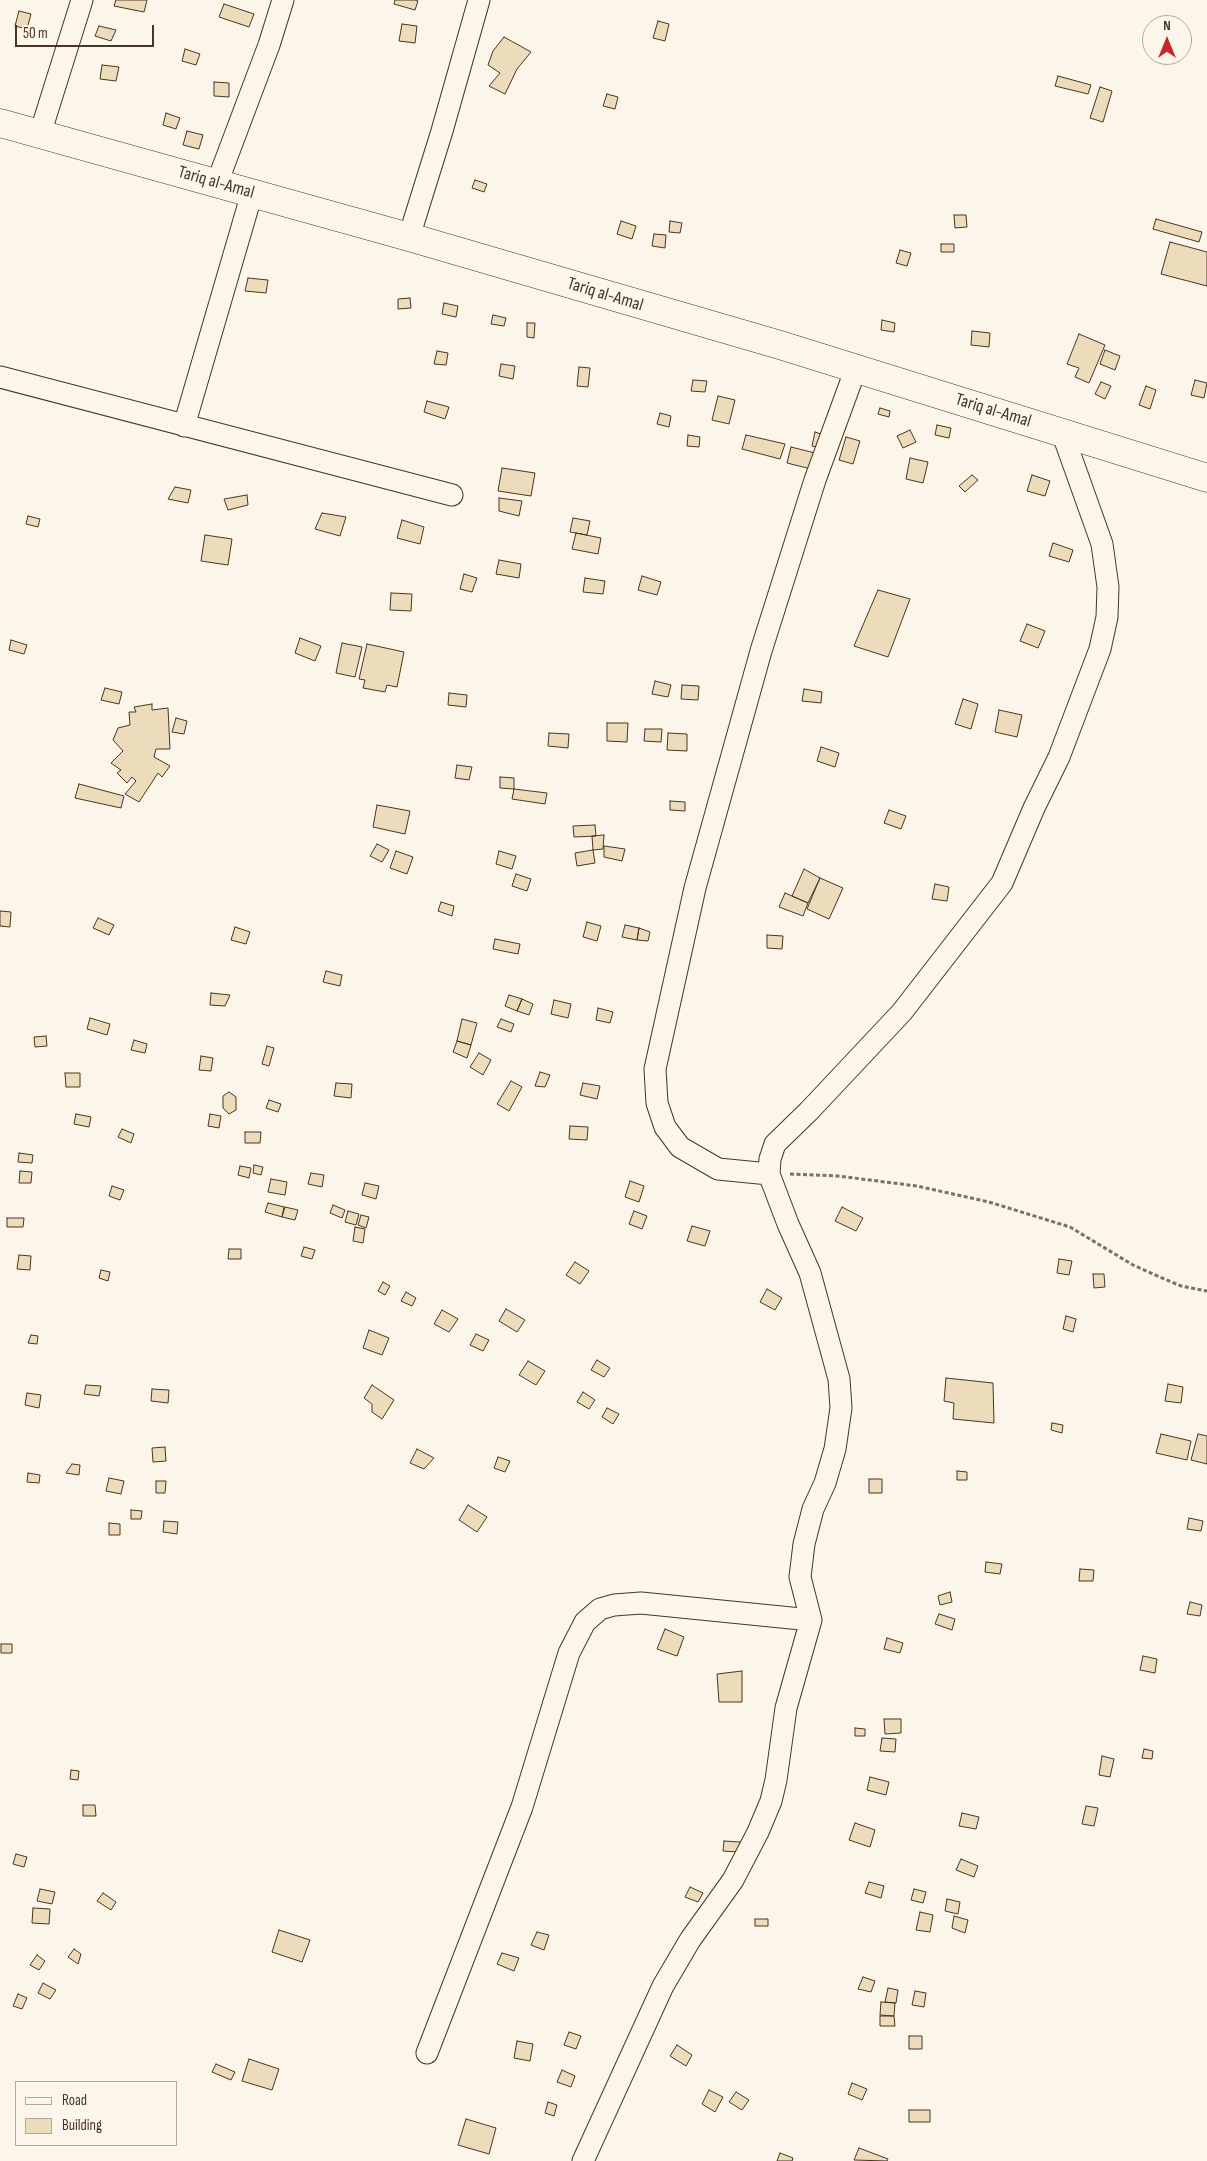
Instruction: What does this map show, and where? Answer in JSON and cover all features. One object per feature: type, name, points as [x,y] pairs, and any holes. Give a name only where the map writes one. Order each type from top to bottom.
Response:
[{"type":"highway","name":"Tariq al-Amal","points":[[0,123],[409,236],[856,368],[1207,478]]},
{"type":"street","points":[[40,134],[82,0]]},
{"type":"street","points":[[217,183],[269,45],[283,0]]},
{"type":"street","points":[[409,236],[480,0]]},
{"type":"street","points":[[184,426],[252,194]]},
{"type":"street","points":[[769,1174],[718,1169],[680,1147],[664,1126],[657,1103],[655,1069],[694,888],[761,651],[814,480],[856,368]]},
{"type":"street","points":[[0,377],[452,495]]},
{"type":"street","points":[[583,2161],[663,1986],[690,1940],[733,1880],[758,1832],[771,1801],[776,1780],[786,1708],[811,1620],[800,1577],[804,1544],[813,1509],[836,1448],[841,1408],[839,1379],[810,1273],[788,1224],[769,1174],[770,1159],[775,1144],[809,1111],[902,1012],[1002,883],[1034,808],[1059,757],[1100,649],[1107,617],[1108,587],[1102,544],[1062,432]]},
{"type":"street","points":[[427,2052],[522,1807],[569,1653],[585,1622],[600,1609],[614,1605],[641,1603],[811,1620]]},
{"type":"path","points":[[769,1174],[838,1176],[917,1186],[989,1202],[1070,1227],[1133,1265],[1180,1286],[1207,1291]]},
{"type":"building","points":[[116,0],[147,0],[144,12],[114,6]]},
{"type":"building","points":[[395,0],[418,1],[415,10],[394,4]]},
{"type":"building","points":[[224,4],[254,14],[249,27],[219,17]]},
{"type":"building","points":[[19,11],[31,14],[27,29],[15,26]]},
{"type":"building","points":[[658,21],[669,24],[665,41],[653,38]]},
{"type":"building","points":[[402,24],[417,26],[415,43],[399,41]]},
{"type":"building","points":[[99,26],[116,30],[111,41],[95,36]]},
{"type":"building","points":[[504,37],[531,52],[517,69],[505,94],[489,86],[500,73],[488,65],[493,51]]},
{"type":"building","points":[[185,49],[200,54],[196,65],[182,61]]},
{"type":"building","points":[[102,65],[119,67],[116,81],[100,79]]},
{"type":"building","points":[[1058,76],[1091,85],[1088,94],[1055,86]]},
{"type":"building","points":[[214,82],[229,83],[229,97],[214,96]]},
{"type":"building","points":[[1100,87],[1112,91],[1103,122],[1090,118]]},
{"type":"building","points":[[607,94],[618,97],[615,109],[603,106]]},
{"type":"building","points":[[166,113],[180,118],[176,129],[163,125]]},
{"type":"building","points":[[187,131],[203,135],[199,149],[183,145]]},
{"type":"building","points":[[475,180],[487,184],[484,192],[472,188]]},
{"type":"building","points":[[954,215],[966,215],[967,227],[955,228]]},
{"type":"building","points":[[1156,219],[1202,232],[1199,242],[1153,229]]},
{"type":"building","points":[[621,221],[636,226],[632,239],[617,234]]},
{"type":"building","points":[[670,221],[682,223],[680,233],[669,232]]},
{"type":"building","points":[[654,234],[666,235],[665,248],[652,246]]},
{"type":"building","points":[[1170,242],[1207,252],[1207,286],[1161,274]]},
{"type":"building","points":[[941,244],[954,244],[954,252],[941,252]]},
{"type":"building","points":[[900,250],[911,253],[907,266],[896,263]]},
{"type":"building","points":[[248,278],[268,280],[266,293],[245,291]]},
{"type":"building","points":[[410,298],[411,308],[398,309],[398,299]]},
{"type":"building","points":[[444,303],[458,306],[456,317],[442,314]]},
{"type":"building","points":[[493,315],[506,318],[504,326],[491,324]]},
{"type":"building","points":[[882,320],[895,323],[894,332],[881,330]]},
{"type":"building","points":[[527,323],[535,323],[534,338],[527,337]]},
{"type":"building","points":[[972,331],[990,333],[989,347],[971,345]]},
{"type":"building","points":[[1079,334],[1105,345],[1089,383],[1075,377],[1079,368],[1067,364]]},
{"type":"building","points":[[1105,350],[1120,356],[1115,370],[1100,364]]},
{"type":"building","points":[[437,351],[448,353],[446,365],[434,364]]},
{"type":"building","points":[[501,364],[515,366],[513,379],[499,376]]},
{"type":"building","points":[[579,367],[590,368],[588,387],[577,386]]},
{"type":"building","points":[[693,380],[707,381],[705,392],[691,391]]},
{"type":"building","points":[[1195,380],[1207,383],[1204,398],[1191,395]]},
{"type":"building","points":[[1101,382],[1111,386],[1105,399],[1095,394]]},
{"type":"building","points":[[1146,386],[1156,390],[1150,409],[1139,405]]},
{"type":"building","points":[[718,396],[735,400],[729,424],[712,420]]},
{"type":"building","points":[[427,401],[449,407],[445,419],[424,412]]},
{"type":"building","points":[[880,408],[890,411],[889,417],[878,414]]},
{"type":"building","points":[[660,413],[671,416],[669,427],[657,424]]},
{"type":"building","points":[[937,425],[951,428],[949,438],[935,435]]},
{"type":"building","points":[[910,430],[916,442],[903,448],[897,436]]},
{"type":"building","points":[[815,432],[821,434],[817,447],[812,446]]},
{"type":"building","points":[[688,435],[700,437],[699,447],[687,446]]},
{"type":"building","points":[[746,435],[785,444],[780,459],[742,449]]},
{"type":"building","points":[[846,437],[860,441],[853,464],[839,460]]},
{"type":"building","points":[[791,447],[815,453],[811,469],[787,463]]},
{"type":"building","points":[[910,458],[928,462],[923,483],[906,479]]},
{"type":"building","points":[[502,468],[535,473],[531,496],[498,491]]},
{"type":"building","points":[[972,475],[978,480],[965,492],[959,486]]},
{"type":"building","points":[[1032,475],[1050,481],[1045,496],[1027,491]]},
{"type":"building","points":[[175,487],[191,490],[188,503],[168,499]]},
{"type":"building","points":[[247,495],[248,505],[228,510],[224,499]]},
{"type":"building","points":[[499,498],[522,501],[519,516],[499,511]]},
{"type":"building","points":[[322,513],[346,517],[340,536],[315,529]]},
{"type":"building","points":[[28,516],[40,519],[38,527],[26,524]]},
{"type":"building","points":[[573,518],[590,521],[587,535],[570,532]]},
{"type":"building","points":[[402,520],[424,527],[420,544],[397,538]]},
{"type":"building","points":[[576,533],[601,538],[598,554],[572,549]]},
{"type":"building","points":[[205,535],[232,539],[228,565],[201,561]]},
{"type":"building","points":[[1053,543],[1073,550],[1069,562],[1049,556]]},
{"type":"building","points":[[499,560],[521,564],[519,578],[496,574]]},
{"type":"building","points":[[464,574],[477,578],[472,592],[460,589]]},
{"type":"building","points":[[642,576],[661,582],[657,595],[638,590]]},
{"type":"building","points":[[585,578],[605,581],[603,594],[583,592]]},
{"type":"building","points":[[878,590],[910,599],[888,657],[854,646]]},
{"type":"building","points":[[391,593],[412,594],[411,611],[390,610]]},
{"type":"building","points":[[1027,624],[1045,631],[1038,648],[1020,641]]},
{"type":"building","points":[[300,638],[321,646],[315,661],[295,653]]},
{"type":"building","points":[[11,640],[27,645],[24,654],[9,650]]},
{"type":"building","points":[[342,643],[362,647],[355,677],[336,673]]},
{"type":"building","points":[[367,644],[404,652],[397,687],[387,685],[385,692],[363,688],[365,680],[359,679]]},
{"type":"building","points":[[655,681],[671,685],[668,697],[652,694]]},
{"type":"building","points":[[682,685],[699,686],[698,700],[681,699]]},
{"type":"building","points":[[105,688],[122,692],[119,704],[101,700]]},
{"type":"building","points":[[804,689],[822,692],[821,703],[802,701]]},
{"type":"building","points":[[449,693],[467,695],[466,707],[448,705]]},
{"type":"building","points":[[963,699],[978,704],[971,729],[955,724]]},
{"type":"building","points":[[152,704],[152,710],[168,708],[170,749],[156,749],[154,757],[170,766],[162,777],[158,773],[139,802],[125,794],[136,781],[132,777],[127,783],[117,773],[121,770],[111,763],[123,751],[113,740],[118,728],[130,725],[129,712],[136,712],[134,707]]},
{"type":"building","points":[[999,710],[1022,715],[1017,737],[995,732]]},
{"type":"building","points":[[176,718],[187,721],[184,734],[172,732]]},
{"type":"building","points":[[607,723],[628,723],[627,742],[607,741]]},
{"type":"building","points":[[645,729],[662,729],[661,742],[644,741]]},
{"type":"building","points":[[549,733],[569,734],[568,748],[548,746]]},
{"type":"building","points":[[668,733],[687,734],[687,751],[667,750]]},
{"type":"building","points":[[821,747],[839,753],[835,767],[817,761]]},
{"type":"building","points":[[457,765],[472,767],[469,780],[455,778]]},
{"type":"building","points":[[500,777],[514,778],[514,789],[500,788]]},
{"type":"building","points":[[79,784],[124,796],[121,808],[75,798]]},
{"type":"building","points":[[514,789],[547,793],[545,804],[512,799]]},
{"type":"building","points":[[670,801],[685,802],[685,811],[670,810]]},
{"type":"building","points":[[377,805],[410,811],[405,834],[373,827]]},
{"type":"building","points":[[889,810],[906,816],[901,829],[884,823]]},
{"type":"building","points":[[595,825],[596,836],[574,837],[573,826]]},
{"type":"building","points":[[604,835],[603,849],[593,850],[592,836]]},
{"type":"building","points":[[377,844],[389,850],[382,862],[370,856]]},
{"type":"building","points":[[604,846],[625,849],[622,861],[604,857]]},
{"type":"building","points":[[593,850],[595,863],[577,866],[575,853]]},
{"type":"building","points":[[396,851],[413,857],[407,874],[390,868]]},
{"type":"building","points":[[499,851],[516,856],[512,869],[496,864]]},
{"type":"building","points":[[804,869],[820,878],[808,903],[792,896]]},
{"type":"building","points":[[516,874],[531,879],[527,891],[512,886]]},
{"type":"building","points":[[820,878],[843,888],[829,919],[807,909]]},
{"type":"building","points":[[935,884],[949,887],[947,901],[932,899]]},
{"type":"building","points":[[785,893],[808,903],[803,916],[779,907]]},
{"type":"building","points":[[441,902],[454,906],[452,916],[438,911]]},
{"type":"building","points":[[0,911],[11,912],[10,927],[0,926]]},
{"type":"building","points":[[98,918],[114,925],[109,935],[93,928]]},
{"type":"building","points":[[587,922],[601,926],[597,941],[583,937]]},
{"type":"building","points":[[625,925],[639,928],[637,940],[622,937]]},
{"type":"building","points":[[235,927],[250,932],[246,944],[231,940]]},
{"type":"building","points":[[639,928],[650,932],[648,941],[637,940]]},
{"type":"building","points":[[767,935],[783,936],[782,949],[767,948]]},
{"type":"building","points":[[495,939],[520,944],[518,954],[493,949]]},
{"type":"building","points":[[326,971],[342,975],[340,986],[323,982]]},
{"type":"building","points":[[211,993],[230,995],[225,1006],[210,1005]]},
{"type":"building","points":[[509,995],[522,999],[517,1011],[505,1006]]},
{"type":"building","points":[[522,999],[533,1004],[529,1015],[517,1011]]},
{"type":"building","points":[[554,1000],[571,1004],[568,1018],[551,1014]]},
{"type":"building","points":[[598,1008],[613,1012],[610,1023],[596,1020]]},
{"type":"building","points":[[90,1018],[110,1024],[107,1035],[87,1029]]},
{"type":"building","points":[[462,1019],[477,1023],[471,1045],[457,1041]]},
{"type":"building","points":[[501,1019],[514,1024],[511,1032],[497,1027]]},
{"type":"building","points":[[46,1036],[47,1046],[35,1047],[34,1037]]},
{"type":"building","points":[[134,1040],[147,1044],[145,1053],[131,1050]]},
{"type":"building","points":[[457,1041],[471,1045],[467,1058],[453,1052]]},
{"type":"building","points":[[267,1046],[274,1048],[269,1066],[262,1064]]},
{"type":"building","points":[[479,1053],[491,1060],[483,1075],[470,1067]]},
{"type":"building","points":[[201,1056],[213,1058],[211,1071],[199,1070]]},
{"type":"building","points":[[540,1072],[550,1075],[545,1087],[535,1086]]},
{"type":"building","points":[[65,1073],[80,1073],[80,1087],[66,1087]]},
{"type":"building","points":[[511,1081],[522,1087],[509,1111],[497,1104]]},
{"type":"building","points":[[336,1083],[352,1084],[351,1098],[334,1096]]},
{"type":"building","points":[[583,1083],[600,1086],[597,1099],[580,1095]]},
{"type":"building","points":[[229,1092],[236,1097],[236,1110],[229,1114],[223,1108],[223,1096]]},
{"type":"building","points":[[269,1100],[281,1104],[278,1112],[266,1108]]},
{"type":"building","points":[[76,1114],[91,1117],[89,1127],[74,1124]]},
{"type":"building","points":[[210,1114],[221,1116],[219,1128],[208,1126]]},
{"type":"building","points":[[570,1126],[588,1127],[587,1140],[569,1139]]},
{"type":"building","points":[[122,1129],[134,1134],[131,1143],[118,1137]]},
{"type":"building","points":[[245,1132],[261,1132],[260,1143],[245,1143]]},
{"type":"building","points":[[19,1153],[33,1155],[32,1163],[18,1162]]},
{"type":"building","points":[[254,1165],[263,1167],[261,1175],[253,1173]]},
{"type":"building","points":[[240,1166],[251,1168],[249,1178],[238,1175]]},
{"type":"building","points":[[20,1171],[32,1172],[31,1183],[19,1183]]},
{"type":"building","points":[[311,1173],[324,1175],[322,1187],[308,1184]]},
{"type":"building","points":[[271,1179],[287,1182],[285,1195],[268,1192]]},
{"type":"building","points":[[630,1181],[644,1186],[639,1202],[625,1197]]},
{"type":"building","points":[[365,1183],[379,1186],[376,1199],[362,1195]]},
{"type":"building","points":[[112,1186],[124,1190],[120,1200],[109,1196]]},
{"type":"building","points":[[268,1203],[284,1207],[282,1217],[265,1212]]},
{"type":"building","points":[[333,1205],[345,1210],[342,1218],[330,1213]]},
{"type":"building","points":[[285,1207],[298,1210],[295,1220],[282,1217]]},
{"type":"building","points":[[842,1207],[863,1218],[856,1231],[835,1221]]},
{"type":"building","points":[[348,1211],[359,1214],[356,1225],[345,1222]]},
{"type":"building","points":[[634,1211],[647,1216],[642,1229],[629,1224]]},
{"type":"building","points":[[361,1215],[369,1217],[366,1228],[358,1225]]},
{"type":"building","points":[[7,1218],[24,1218],[23,1227],[7,1227]]},
{"type":"building","points":[[692,1226],[710,1231],[705,1246],[687,1241]]},
{"type":"building","points":[[355,1227],[365,1229],[363,1243],[353,1241]]},
{"type":"building","points":[[304,1247],[315,1250],[312,1259],[301,1256]]},
{"type":"building","points":[[229,1249],[241,1249],[241,1259],[228,1259]]},
{"type":"building","points":[[19,1255],[31,1256],[30,1270],[17,1269]]},
{"type":"building","points":[[1059,1259],[1072,1261],[1069,1275],[1057,1273]]},
{"type":"building","points":[[575,1262],[589,1271],[580,1284],[566,1275]]},
{"type":"building","points":[[101,1270],[110,1272],[108,1281],[99,1278]]},
{"type":"building","points":[[1093,1274],[1104,1274],[1105,1287],[1094,1288]]},
{"type":"building","points":[[383,1282],[390,1286],[385,1295],[378,1291]]},
{"type":"building","points":[[767,1289],[782,1298],[775,1310],[760,1302]]},
{"type":"building","points":[[406,1292],[416,1298],[412,1306],[401,1301]]},
{"type":"building","points":[[506,1309],[525,1320],[517,1332],[499,1321]]},
{"type":"building","points":[[442,1310],[458,1319],[449,1332],[434,1324]]},
{"type":"building","points":[[1066,1316],[1076,1319],[1073,1332],[1063,1329]]},
{"type":"building","points":[[369,1330],[389,1338],[382,1355],[363,1348]]},
{"type":"building","points":[[476,1334],[489,1340],[483,1351],[470,1345]]},
{"type":"building","points":[[31,1335],[38,1336],[37,1344],[28,1343]]},
{"type":"building","points":[[597,1360],[610,1368],[604,1377],[591,1370]]},
{"type":"building","points":[[528,1361],[545,1371],[536,1385],[519,1375]]},
{"type":"building","points":[[946,1378],[993,1383],[994,1423],[953,1419],[954,1403],[944,1401]]},
{"type":"building","points":[[1168,1384],[1183,1387],[1181,1403],[1165,1401]]},
{"type":"building","points":[[86,1385],[101,1386],[99,1396],[84,1394]]},
{"type":"building","points":[[372,1385],[394,1400],[382,1419],[372,1412],[372,1404],[364,1398]]},
{"type":"building","points":[[152,1389],[169,1390],[168,1403],[151,1401]]},
{"type":"building","points":[[583,1392],[595,1400],[589,1409],[577,1402]]},
{"type":"building","points":[[27,1393],[41,1395],[39,1408],[25,1405]]},
{"type":"building","points":[[607,1408],[619,1414],[613,1424],[602,1417]]},
{"type":"building","points":[[1052,1423],[1063,1425],[1062,1433],[1051,1430]]},
{"type":"building","points":[[1161,1434],[1191,1441],[1187,1460],[1156,1453]]},
{"type":"building","points":[[1198,1434],[1207,1436],[1207,1464],[1191,1460]]},
{"type":"building","points":[[165,1447],[166,1461],[153,1462],[152,1448]]},
{"type":"building","points":[[417,1449],[434,1458],[424,1469],[410,1463]]},
{"type":"building","points":[[498,1457],[510,1461],[505,1472],[494,1468]]},
{"type":"building","points":[[72,1464],[80,1465],[79,1475],[66,1473]]},
{"type":"building","points":[[957,1471],[967,1472],[967,1480],[957,1480]]},
{"type":"building","points":[[28,1473],[40,1475],[39,1483],[27,1482]]},
{"type":"building","points":[[109,1478],[124,1481],[121,1494],[106,1491]]},
{"type":"building","points":[[869,1479],[882,1479],[882,1493],[869,1493]]},
{"type":"building","points":[[156,1481],[166,1481],[165,1493],[156,1493]]},
{"type":"building","points":[[468,1505],[487,1517],[477,1532],[459,1520]]},
{"type":"building","points":[[131,1510],[142,1511],[141,1519],[131,1519]]},
{"type":"building","points":[[1189,1518],[1203,1521],[1201,1531],[1187,1529]]},
{"type":"building","points":[[164,1521],[178,1522],[177,1534],[163,1532]]},
{"type":"building","points":[[109,1523],[120,1524],[120,1535],[109,1535]]},
{"type":"building","points":[[986,1562],[1002,1564],[1000,1574],[985,1572]]},
{"type":"building","points":[[1080,1569],[1094,1570],[1093,1581],[1079,1581]]},
{"type":"building","points":[[950,1592],[952,1602],[940,1605],[938,1596]]},
{"type":"building","points":[[1190,1602],[1202,1605],[1200,1616],[1187,1614]]},
{"type":"building","points":[[939,1614],[955,1619],[952,1630],[935,1624]]},
{"type":"building","points":[[665,1629],[684,1637],[677,1656],[657,1649]]},
{"type":"building","points":[[887,1638],[903,1643],[900,1653],[884,1649]]},
{"type":"building","points":[[1,1644],[12,1644],[12,1653],[1,1653]]},
{"type":"building","points":[[1143,1656],[1157,1659],[1155,1673],[1140,1670]]},
{"type":"building","points":[[742,1671],[742,1702],[719,1702],[717,1674]]},
{"type":"building","points":[[884,1719],[901,1719],[901,1733],[885,1734]]},
{"type":"building","points":[[855,1728],[865,1729],[865,1736],[855,1736]]},
{"type":"building","points":[[882,1738],[896,1739],[895,1752],[880,1751]]},
{"type":"building","points":[[1144,1749],[1153,1751],[1152,1759],[1142,1758]]},
{"type":"building","points":[[1102,1756],[1114,1759],[1110,1777],[1099,1775]]},
{"type":"building","points":[[71,1770],[79,1771],[78,1780],[70,1779]]},
{"type":"building","points":[[870,1777],[889,1782],[886,1795],[867,1790]]},
{"type":"building","points":[[83,1805],[95,1805],[96,1816],[83,1816]]},
{"type":"building","points":[[1086,1806],[1098,1808],[1094,1826],[1082,1824]]},
{"type":"building","points":[[962,1813],[979,1817],[976,1829],[959,1826]]},
{"type":"building","points":[[855,1823],[875,1830],[870,1847],[849,1840]]},
{"type":"building","points":[[724,1841],[740,1842],[738,1852],[723,1851]]},
{"type":"building","points":[[16,1854],[27,1857],[24,1867],[13,1864]]},
{"type":"building","points":[[961,1859],[978,1866],[974,1877],[956,1870]]},
{"type":"building","points":[[869,1882],[884,1886],[881,1898],[865,1893]]},
{"type":"building","points":[[690,1887],[703,1893],[698,1902],[685,1897]]},
{"type":"building","points":[[40,1889],[55,1892],[52,1904],[37,1901]]},
{"type":"building","points":[[914,1889],[926,1892],[923,1903],[911,1900]]},
{"type":"building","points":[[103,1893],[116,1902],[111,1910],[97,1901]]},
{"type":"building","points":[[947,1899],[960,1902],[958,1914],[945,1911]]},
{"type":"building","points":[[33,1908],[50,1909],[49,1924],[32,1923]]},
{"type":"building","points":[[920,1912],[933,1915],[930,1932],[916,1930]]},
{"type":"building","points":[[954,1916],[968,1920],[965,1933],[952,1928]]},
{"type":"building","points":[[755,1919],[768,1919],[768,1926],[755,1926]]},
{"type":"building","points":[[279,1930],[310,1940],[302,1962],[272,1952]]},
{"type":"building","points":[[537,1932],[549,1935],[544,1950],[531,1945]]},
{"type":"building","points":[[74,1949],[81,1954],[78,1964],[68,1957]]},
{"type":"building","points":[[502,1953],[519,1958],[514,1971],[497,1964]]},
{"type":"building","points":[[37,1955],[45,1961],[39,1970],[30,1965]]},
{"type":"building","points":[[863,1977],[875,1981],[871,1992],[858,1989]]},
{"type":"building","points":[[43,1983],[56,1990],[50,1999],[38,1993]]},
{"type":"building","points":[[888,1988],[898,1990],[896,2003],[885,2002]]},
{"type":"building","points":[[915,1991],[926,1993],[924,2007],[912,2005]]},
{"type":"building","points":[[18,1994],[27,1998],[22,2009],[13,2006]]},
{"type":"building","points":[[881,2002],[895,2003],[894,2016],[880,2015]]},
{"type":"building","points":[[880,2016],[894,2016],[895,2026],[880,2026]]},
{"type":"building","points":[[569,2032],[581,2036],[576,2049],[564,2045]]},
{"type":"building","points":[[909,2036],[922,2036],[922,2049],[909,2049]]},
{"type":"building","points":[[517,2041],[533,2044],[530,2061],[514,2058]]},
{"type":"building","points":[[677,2045],[692,2055],[686,2066],[670,2056]]},
{"type":"building","points":[[249,2059],[279,2069],[272,2090],[242,2081]]},
{"type":"building","points":[[216,2064],[235,2072],[231,2080],[212,2072]]},
{"type":"building","points":[[562,2070],[575,2076],[571,2087],[557,2082]]},
{"type":"building","points":[[852,2083],[867,2089],[862,2100],[848,2094]]},
{"type":"building","points":[[709,2090],[723,2097],[715,2112],[702,2104]]},
{"type":"building","points":[[736,2092],[749,2100],[742,2110],[729,2102]]},
{"type":"building","points":[[548,2102],[557,2105],[554,2116],[545,2113]]},
{"type":"building","points":[[909,2110],[930,2110],[930,2122],[909,2122]]},
{"type":"building","points":[[466,2119],[496,2128],[489,2154],[458,2145]]},
{"type":"building","points":[[859,2148],[888,2159],[887,2161],[854,2160]]},
{"type":"building","points":[[780,2153],[793,2158],[792,2161],[777,2161]]}]
